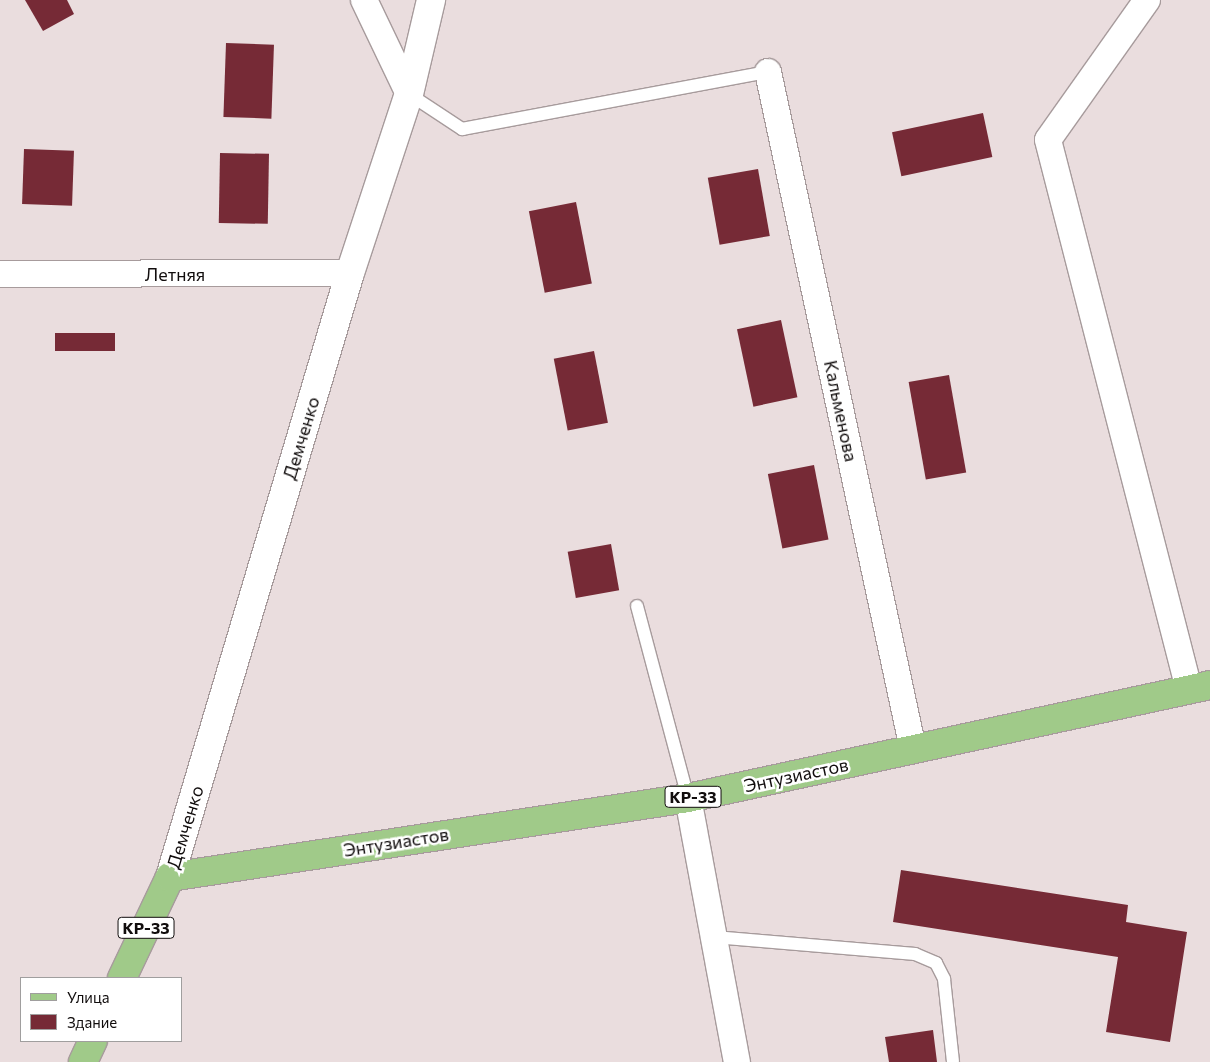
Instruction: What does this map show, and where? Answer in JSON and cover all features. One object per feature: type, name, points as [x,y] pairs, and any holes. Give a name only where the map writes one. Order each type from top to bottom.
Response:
[{"type":"main road","name":"Энтузиастов","points":[[170,877],[688,798],[1200,687]]},
{"type":"main road","name":"KP-33","points":[[122,977],[170,877]]},
{"type":"main road","points":[[82,1062],[92,1042]]},
{"type":"street","points":[[364,0],[410,94]]},
{"type":"street","name":"Демченко","points":[[170,877],[350,273],[410,94],[431,0]]},
{"type":"street","points":[[1147,0],[1048,140],[1200,687]]},
{"type":"street","name":"Кальменова","points":[[768,72],[913,749]]},
{"type":"street","name":"Летняя","points":[[0,274],[350,273]]},
{"type":"street","points":[[688,798],[737,1062]]},
{"type":"lane","points":[[410,94],[462,129],[768,72]]},
{"type":"lane","points":[[637,606],[688,798]]},
{"type":"lane","points":[[714,937],[915,954],[936,963],[944,979],[953,1062]]},
{"type":"building","points":[[25,0],[67,0],[74,14],[43,31]]},
{"type":"building","points":[[226,43],[274,45],[271,119],[223,117]]},
{"type":"building","points":[[983,113],[992,157],[901,176],[892,132]]},
{"type":"building","points":[[24,149],[74,151],[72,206],[22,204]]},
{"type":"building","points":[[220,153],[269,154],[268,224],[219,223]]},
{"type":"building","points":[[758,169],[770,236],[720,245],[708,178]]},
{"type":"building","points":[[576,202],[592,283],[545,293],[529,211]]},
{"type":"building","points":[[781,320],[797,397],[753,407],[737,329]]},
{"type":"building","points":[[55,333],[115,333],[115,351],[55,351]]},
{"type":"building","points":[[594,351],[608,423],[568,430],[554,359]]},
{"type":"building","points":[[949,375],[966,472],[926,480],[909,382]]},
{"type":"building","points":[[814,465],[829,540],[782,549],[768,474]]},
{"type":"building","points":[[611,544],[619,590],[576,598],[568,552]]},
{"type":"building","points":[[901,870],[1128,905],[1126,922],[1187,932],[1170,1042],[1106,1032],[1118,957],[893,922]]},
{"type":"building","points":[[933,1030],[937,1062],[889,1062],[885,1037]]}]
